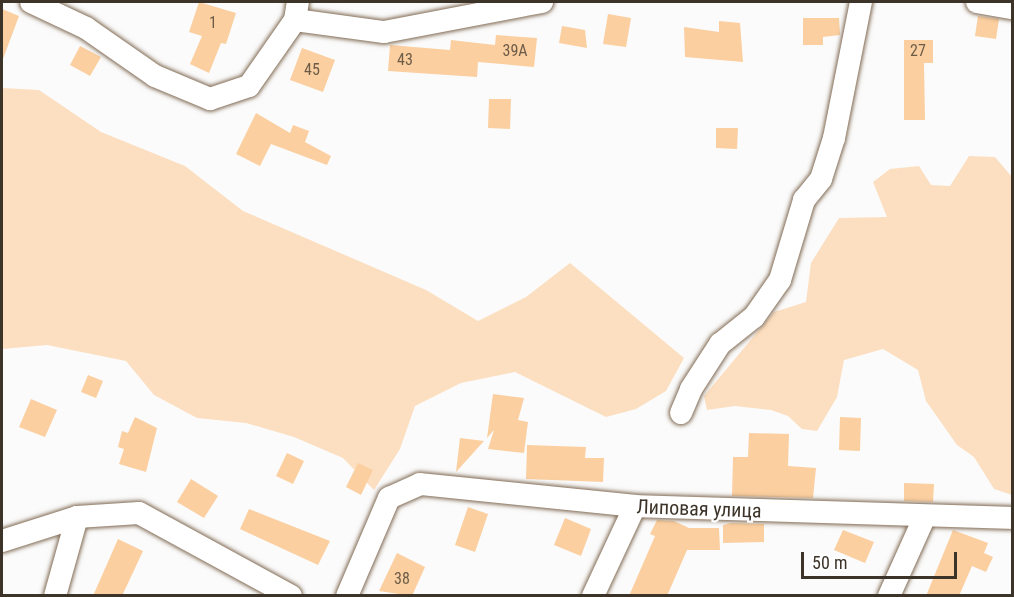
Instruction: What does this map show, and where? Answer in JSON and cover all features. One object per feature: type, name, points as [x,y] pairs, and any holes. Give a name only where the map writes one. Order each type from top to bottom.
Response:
[{"type":"street","points":[[31,2],[86,28],[155,76],[210,99],[249,86],[297,11],[384,32],[542,2]]},
{"type":"street","points":[[681,413],[691,389],[720,344],[754,317],[780,280],[804,200],[821,179],[834,138],[861,2]]},
{"type":"street","points":[[977,2],[1012,8]]},
{"type":"street","name":"Липовая улица","points":[[347,596],[389,498],[420,484],[635,506],[924,518],[1012,518]]},
{"type":"street","points":[[593,596],[635,506]]},
{"type":"street","points":[[2,541],[77,517],[139,513],[291,596]]},
{"type":"street","points":[[55,596],[77,517]]},
{"type":"street","points":[[889,596],[924,518]]},
{"type":"shaded area","points":[[2,88],[39,90],[101,132],[185,166],[243,211],[426,290],[478,321],[526,297],[570,263],[684,358],[666,391],[636,409],[606,417],[515,372],[461,383],[415,406],[400,449],[374,490],[343,458],[294,437],[246,423],[197,418],[154,395],[126,361],[47,345],[2,349]]},
{"type":"shaded area","points":[[969,156],[995,157],[1012,177],[1012,495],[994,489],[974,457],[957,445],[926,401],[918,370],[883,349],[844,360],[837,397],[817,431],[802,429],[788,416],[771,410],[735,406],[707,410],[704,396],[774,312],[806,302],[811,263],[839,218],[887,217],[873,182],[890,169],[919,166],[931,185],[950,186]]},
{"type":"building","points":[[199,2],[236,13],[226,44],[221,43],[209,73],[190,64],[202,36],[189,32]]},
{"type":"building","points":[[2,9],[19,16],[3,59],[2,59]]},
{"type":"building","points":[[608,14],[631,18],[626,47],[603,44]]},
{"type":"building","points":[[978,16],[999,19],[996,39],[975,36]]},
{"type":"building","points":[[803,18],[839,18],[840,35],[823,37],[823,45],[803,45]]},
{"type":"building","points":[[719,21],[740,23],[743,62],[685,57],[684,27],[719,32]]},
{"type":"building","points":[[562,26],[585,30],[587,48],[559,43]]},
{"type":"building","points":[[496,35],[537,38],[534,67],[478,62],[477,77],[388,71],[390,45],[450,50],[451,40],[495,45]]},
{"type":"building","points":[[904,40],[933,40],[933,63],[924,63],[925,120],[904,120]]},
{"type":"building","points":[[80,46],[101,57],[90,76],[70,65]]},
{"type":"building","points":[[302,48],[335,60],[323,92],[290,80]]},
{"type":"building","points":[[489,99],[511,99],[510,129],[488,128]]},
{"type":"building","points":[[256,113],[290,133],[293,125],[309,131],[305,142],[331,156],[327,165],[271,144],[260,166],[236,154]]},
{"type":"building","points":[[716,128],[738,128],[737,149],[716,148]]},
{"type":"building","points":[[88,375],[103,381],[96,398],[81,392]]},
{"type":"building","points":[[493,394],[524,398],[518,420],[528,422],[524,453],[488,449],[494,430],[487,438]]},
{"type":"building","points":[[31,399],[57,410],[45,437],[19,427]]},
{"type":"building","points":[[135,417],[157,428],[146,472],[119,464],[124,449],[118,447],[122,431],[128,433]]},
{"type":"building","points":[[840,417],[861,418],[860,451],[839,450]]},
{"type":"building","points":[[749,433],[789,434],[788,466],[816,468],[813,498],[732,496],[733,457],[748,457]]},
{"type":"building","points":[[460,438],[484,441],[456,472]]},
{"type":"building","points":[[527,445],[586,447],[585,458],[604,458],[603,482],[526,479]]},
{"type":"building","points":[[287,453],[304,461],[293,484],[276,476]]},
{"type":"building","points":[[358,463],[373,470],[361,495],[346,487]]},
{"type":"building","points":[[191,479],[218,496],[204,518],[177,502]]},
{"type":"building","points":[[904,483],[934,484],[933,502],[904,501]]},
{"type":"building","points":[[468,507],[488,514],[475,552],[455,545]]},
{"type":"building","points":[[249,509],[330,541],[318,565],[240,529]]},
{"type":"building","points":[[565,518],[591,529],[581,556],[554,545]]},
{"type":"building","points":[[657,520],[674,521],[689,528],[719,528],[720,550],[687,550],[667,596],[629,596],[655,536],[650,534]]},
{"type":"building","points":[[731,523],[764,524],[764,542],[723,543],[723,525]]},
{"type":"building","points":[[843,530],[874,542],[865,563],[834,550]]},
{"type":"building","points":[[953,530],[988,543],[984,553],[993,557],[986,572],[972,566],[959,596],[926,596]]},
{"type":"building","points":[[118,539],[143,551],[122,596],[93,596]]},
{"type":"building","points":[[397,553],[425,567],[412,596],[379,591]]}]
